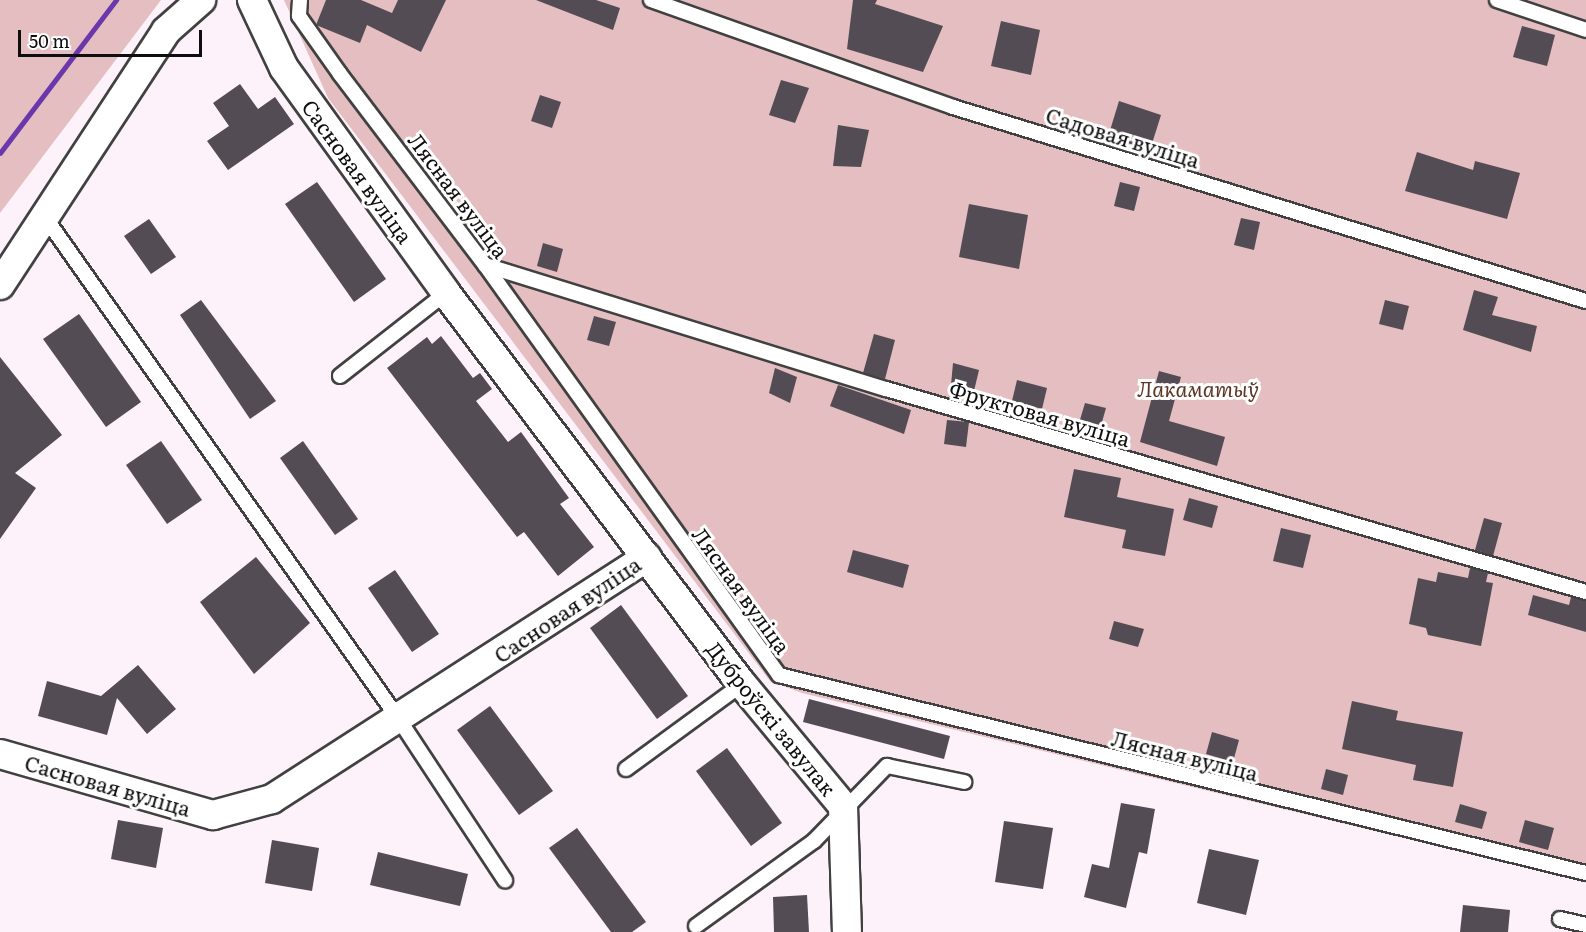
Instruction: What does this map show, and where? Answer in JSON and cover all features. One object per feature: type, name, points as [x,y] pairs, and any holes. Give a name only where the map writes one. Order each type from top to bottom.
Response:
[{"type":"street","points":[[0,285],[47,220],[165,31],[201,0]]},
{"type":"street","name":"Сасновая вуліца","points":[[0,754],[213,815],[272,800],[400,721],[646,557],[446,293],[284,68],[252,0]]},
{"type":"street","name":"Дуброўскі завулак","points":[[646,557],[742,684],[843,806],[847,932]]},
{"type":"lane","name":"Лясная вуліца","points":[[300,0],[299,16],[486,265],[778,675],[1586,873]]},
{"type":"lane","name":"Садовая вуліца","points":[[651,0],[953,107],[1586,301]]},
{"type":"lane","points":[[1497,0],[1586,30]]},
{"type":"lane","points":[[47,220],[400,721],[505,880]]},
{"type":"lane","name":"Фруктовая вуліца","points":[[486,265],[886,389],[1586,592]]},
{"type":"lane","points":[[340,376],[446,293]]},
{"type":"lane","points":[[626,769],[742,684]]},
{"type":"lane","points":[[696,926],[814,841],[843,806],[887,766],[964,782]]},
{"type":"lane","points":[[1560,919],[1586,925]]},
{"type":"green space","points":[[0,0],[161,0],[0,213]]},
{"type":"green space","name":"Лакаматыў","points":[[284,0],[1586,0],[1586,882],[802,693],[770,681],[328,98]]},
{"type":"building","points":[[326,0],[361,0],[392,13],[398,0],[446,0],[421,52],[367,25],[360,43],[316,25]]},
{"type":"building","points":[[536,0],[596,0],[620,8],[613,30]]},
{"type":"building","points":[[853,0],[877,0],[875,4],[943,26],[923,72],[847,49]]},
{"type":"building","points":[[1001,21],[1040,30],[1031,75],[991,66]]},
{"type":"building","points":[[1522,26],[1555,35],[1547,66],[1513,57]]},
{"type":"building","points":[[781,80],[809,88],[795,123],[769,115]]},
{"type":"building","points":[[240,84],[258,109],[275,97],[294,124],[228,170],[207,141],[229,126],[213,103]]},
{"type":"building","points":[[540,95],[561,102],[552,128],[531,121]]},
{"type":"building","points":[[1119,101],[1161,115],[1150,150],[1108,137]]},
{"type":"building","points":[[838,125],[869,130],[861,167],[833,166]]},
{"type":"building","points":[[1417,152],[1473,170],[1475,161],[1520,173],[1507,219],[1405,191]]},
{"type":"building","points":[[317,182],[386,279],[354,302],[285,204]]},
{"type":"building","points":[[1120,182],[1140,187],[1134,211],[1114,206]]},
{"type":"building","points":[[969,204],[1028,215],[1019,269],[959,257]]},
{"type":"building","points":[[1241,218],[1260,222],[1254,250],[1234,245]]},
{"type":"building","points":[[149,219],[176,257],[151,274],[124,236]]},
{"type":"building","points":[[543,243],[563,249],[557,272],[537,266]]},
{"type":"building","points":[[1474,290],[1498,297],[1492,315],[1537,326],[1531,352],[1463,330]]},
{"type":"building","points":[[201,300],[276,401],[250,419],[180,315]]},
{"type":"building","points":[[1385,300],[1409,306],[1403,330],[1379,324]]},
{"type":"building","points":[[79,314],[141,402],[106,427],[43,339]]},
{"type":"building","points":[[594,316],[616,322],[609,346],[587,340]]},
{"type":"building","points":[[874,334],[895,340],[885,379],[863,373]]},
{"type":"building","points":[[441,336],[473,378],[480,373],[492,389],[476,401],[508,442],[521,432],[569,498],[560,504],[594,547],[558,576],[524,532],[517,537],[387,368],[427,337],[432,344]]},
{"type":"building","points":[[0,357],[62,435],[15,473],[36,488],[0,539]]},
{"type":"building","points":[[953,363],[979,370],[974,391],[951,385]]},
{"type":"building","points":[[775,368],[797,377],[790,403],[769,393]]},
{"type":"building","points":[[1159,371],[1181,377],[1169,421],[1225,437],[1217,466],[1140,442]]},
{"type":"building","points":[[1017,380],[1047,388],[1042,409],[1012,401]]},
{"type":"building","points":[[838,385],[911,410],[904,434],[830,406]]},
{"type":"building","points":[[1085,403],[1106,408],[1100,429],[1079,423]]},
{"type":"building","points":[[947,420],[969,422],[966,447],[944,444]]},
{"type":"building","points":[[161,441],[202,500],[167,524],[126,465]]},
{"type":"building","points":[[303,441],[358,519],[335,535],[280,458]]},
{"type":"building","points":[[1074,469],[1121,478],[1117,497],[1174,509],[1165,556],[1122,548],[1126,530],[1064,517]]},
{"type":"building","points":[[1189,498],[1218,506],[1212,528],[1183,520]]},
{"type":"building","points":[[1484,518],[1502,523],[1493,556],[1475,550]]},
{"type":"building","points":[[1281,528],[1311,535],[1303,568],[1273,561]]},
{"type":"building","points":[[853,550],[909,565],[903,588],[847,572]]},
{"type":"building","points":[[256,557],[310,623],[254,674],[200,602]]},
{"type":"building","points":[[1470,568],[1488,573],[1486,582],[1493,583],[1481,646],[1428,635],[1426,628],[1409,624],[1418,578],[1436,582],[1438,572],[1468,578]]},
{"type":"building","points":[[395,570],[439,634],[412,652],[368,588]]},
{"type":"building","points":[[1533,595],[1569,605],[1571,597],[1586,601],[1586,632],[1528,615]]},
{"type":"building","points":[[621,605],[688,696],[657,719],[590,628]]},
{"type":"building","points":[[1114,621],[1144,629],[1138,647],[1109,639]]},
{"type":"building","points":[[138,665],[176,709],[147,734],[117,698],[107,735],[38,716],[47,681],[101,696]]},
{"type":"building","points":[[809,699],[950,736],[944,759],[803,722]]},
{"type":"building","points":[[1352,701],[1398,711],[1396,720],[1463,732],[1453,787],[1413,780],[1416,765],[1342,749]]},
{"type":"building","points":[[490,706],[553,791],[519,815],[457,730]]},
{"type":"building","points":[[1212,732],[1239,740],[1233,762],[1206,754]]},
{"type":"building","points":[[727,748],[782,823],[751,846],[696,771]]},
{"type":"building","points":[[1326,769],[1348,775],[1343,795],[1321,789]]},
{"type":"building","points":[[1121,803],[1155,809],[1147,854],[1139,852],[1126,908],[1084,897],[1092,864],[1109,868]]},
{"type":"building","points":[[1460,804],[1487,812],[1482,829],[1455,822]]},
{"type":"building","points":[[118,820],[163,828],[156,868],[111,859]]},
{"type":"building","points":[[1525,820],[1554,828],[1548,850],[1519,842]]},
{"type":"building","points":[[1004,821],[1053,828],[1043,889],[995,882]]},
{"type":"building","points":[[577,828],[646,922],[632,932],[611,932],[549,848]]},
{"type":"building","points":[[272,840],[319,848],[312,891],[265,883]]},
{"type":"building","points":[[1209,849],[1259,860],[1246,915],[1197,903]]},
{"type":"building","points":[[378,852],[468,874],[460,906],[370,885]]},
{"type":"building","points":[[807,895],[809,932],[774,932],[773,897]]},
{"type":"building","points":[[1463,905],[1510,910],[1508,932],[1460,932]]},
{"type":"railway","points":[[0,153],[116,0]]}]
